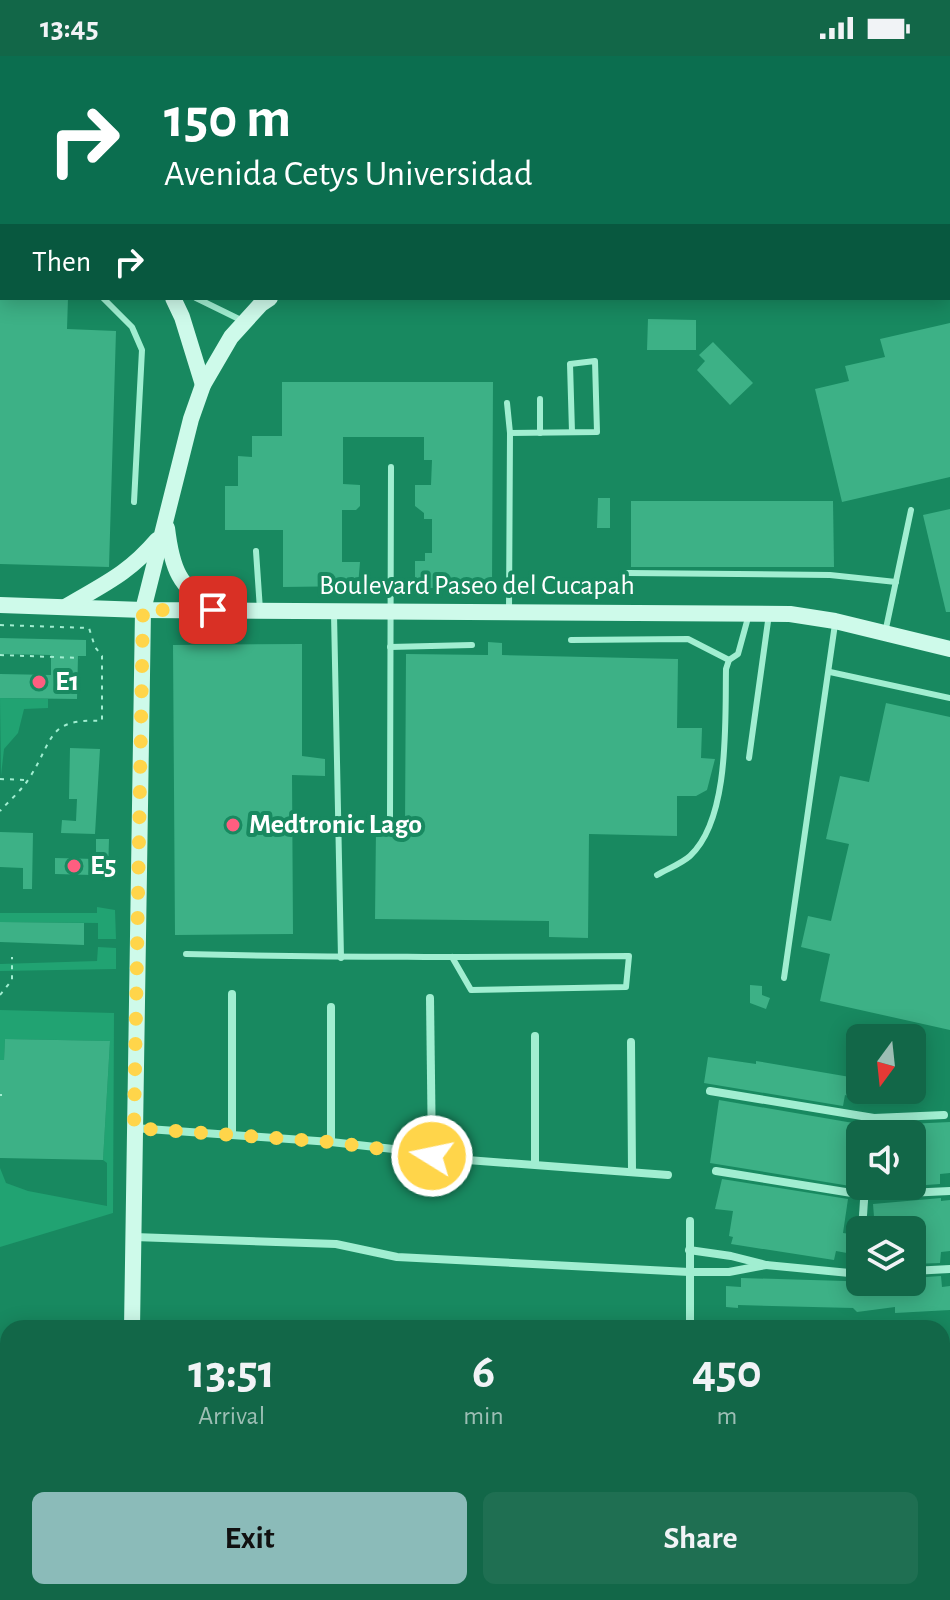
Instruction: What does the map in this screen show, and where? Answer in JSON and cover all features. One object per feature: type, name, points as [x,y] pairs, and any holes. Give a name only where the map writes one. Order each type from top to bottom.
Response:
[{"type":"main road","points":[[174,300],[203,385]]},
{"type":"main road","points":[[132,1320],[143,610],[191,419],[203,385],[231,337],[260,300]]},
{"type":"main road","points":[[165,519],[175,571],[194,596],[213,610]]},
{"type":"main road","points":[[66,606],[116,579],[139,561],[161,536]]},
{"type":"main road","name":"Boulevard Paseo del Cucapah","points":[[0,605],[143,610],[769,614],[835,621],[950,649]]},
{"type":"street","points":[[232,994],[232,1135]]},
{"type":"street","points":[[430,998],[432,1156]]},
{"type":"street","points":[[331,1007],[331,1142]]},
{"type":"street","points":[[535,1036],[535,1164]]},
{"type":"street","points":[[631,1042],[632,1171]]},
{"type":"street","points":[[710,1091],[874,1118],[944,1115]]},
{"type":"street","points":[[134,1128],[331,1142],[432,1156],[668,1175]]},
{"type":"street","points":[[716,1171],[846,1189]]},
{"type":"street","points":[[926,1191],[950,1191]]},
{"type":"street","points":[[690,1221],[690,1320]]},
{"type":"street","points":[[133,1237],[336,1244],[397,1257],[689,1272],[729,1272],[766,1265]]},
{"type":"street","points":[[689,1250],[766,1265],[846,1273]]},
{"type":"street","points":[[926,1270],[950,1269]]},
{"type":"lane","points":[[105,300],[132,327],[142,350],[134,502]]},
{"type":"lane","points":[[200,300],[245,322]]},
{"type":"lane","points":[[510,433],[597,432],[595,361],[570,364],[572,432]]},
{"type":"lane","points":[[540,399],[540,433]]},
{"type":"lane","points":[[507,403],[510,433],[509,612]]},
{"type":"lane","points":[[390,816],[391,467]]},
{"type":"lane","points":[[885,633],[911,510]]},
{"type":"lane","points":[[256,551],[260,610]]},
{"type":"lane","points":[[628,573],[830,575],[896,582]]},
{"type":"lane","points":[[334,611],[341,958]]},
{"type":"lane","points":[[657,875],[689,856],[709,832],[724,767],[726,669],[729,660],[738,654],[749,614]]},
{"type":"lane","points":[[749,758],[769,614]]},
{"type":"lane","points":[[784,978],[835,621]]},
{"type":"lane","points":[[571,640],[688,639],[729,660]]},
{"type":"lane","points":[[390,647],[472,645]]},
{"type":"lane","points":[[830,672],[950,698]]},
{"type":"lane","points":[[186,954],[341,958],[452,957],[629,956],[626,987],[471,990],[452,957]]},
{"type":"path","points":[[0,625],[89,628],[95,647],[102,656],[102,721],[63,724],[53,733],[28,780],[0,811]]},
{"type":"path","points":[[0,655],[80,658]]},
{"type":"path","points":[[0,779],[28,780]]},
{"type":"path","points":[[0,995],[12,980],[12,957]]},
{"type":"green space","points":[[0,698],[48,699],[48,708],[24,709],[18,733],[4,749],[1,776]]},
{"type":"green space","points":[[97,907],[115,910],[116,939],[98,939],[98,923],[0,922],[0,913],[97,913]]},
{"type":"green space","points":[[98,947],[116,948],[116,969],[0,971],[0,964],[97,961]]},
{"type":"green space","points":[[0,1010],[114,1013],[113,1213],[0,1247],[0,1168],[6,1183],[28,1191],[107,1206],[107,1163],[103,1160],[110,1041],[5,1039],[4,1060],[0,1060]]},
{"type":"building","points":[[0,300],[68,300],[67,329],[116,331],[109,567],[0,564]]},
{"type":"building","points":[[648,319],[696,320],[696,350],[647,350]]},
{"type":"building","points":[[950,323],[950,477],[842,502],[815,389],[849,381],[845,366],[885,357],[880,339]]},
{"type":"building","points":[[713,342],[753,383],[730,405],[697,370],[705,361],[699,355]]},
{"type":"building","points":[[282,382],[493,382],[492,588],[418,588],[415,584],[415,561],[425,561],[425,553],[432,553],[432,519],[424,519],[424,513],[415,506],[415,485],[431,485],[432,460],[424,460],[424,437],[343,437],[343,484],[360,485],[360,506],[356,510],[342,510],[342,562],[360,562],[358,586],[283,587],[283,530],[225,530],[225,486],[238,486],[238,456],[252,457],[252,436],[282,436]]},
{"type":"building","points":[[598,498],[610,498],[610,528],[597,528]]},
{"type":"building","points":[[631,501],[833,501],[834,567],[631,567]]},
{"type":"building","points":[[950,509],[950,612],[946,612],[923,515]]},
{"type":"building","points":[[197,577],[220,577],[221,589],[205,589]]},
{"type":"building","points":[[0,638],[86,640],[86,656],[78,656],[77,699],[0,698],[0,674],[51,675],[51,655],[0,654]]},
{"type":"building","points":[[488,642],[502,643],[502,655],[678,659],[677,728],[702,728],[701,758],[715,759],[707,790],[696,796],[677,796],[677,836],[589,834],[588,938],[549,937],[549,921],[375,919],[376,828],[405,828],[406,654],[488,655]]},
{"type":"building","name":"Medtronic Lago","points":[[302,644],[302,756],[325,759],[325,776],[292,775],[293,934],[175,935],[173,645]]},
{"type":"building","points":[[886,703],[950,717],[950,1030],[820,1001],[830,954],[801,947],[808,916],[831,921],[849,844],[826,839],[840,776],[869,782]]},
{"type":"building","points":[[70,748],[100,749],[95,834],[61,833],[62,820],[76,821],[77,799],[69,799]]},
{"type":"building","points":[[0,832],[33,833],[32,889],[23,889],[23,868],[0,867]]},
{"type":"building","points":[[96,839],[109,839],[108,873],[55,874],[55,858],[96,859]]},
{"type":"building","points":[[0,922],[84,923],[84,945],[0,942]]},
{"type":"building","points":[[750,985],[762,986],[762,995],[770,998],[766,1009],[750,1003]]},
{"type":"building","points":[[5,1039],[110,1041],[103,1160],[0,1158],[0,1060],[4,1060]]},
{"type":"building","points":[[708,1057],[756,1064],[756,1061],[846,1076],[846,1095],[843,1106],[704,1083]]},
{"type":"building","points":[[719,1100],[846,1122],[846,1185],[710,1163]]},
{"type":"building","points":[[950,1122],[950,1173],[940,1174],[940,1184],[926,1185],[926,1123]]},
{"type":"building","points":[[722,1179],[846,1199],[843,1233],[846,1233],[846,1253],[836,1251],[834,1260],[731,1244],[733,1237],[729,1236],[733,1211],[715,1209]]},
{"type":"building","points":[[950,1200],[950,1251],[941,1252],[940,1263],[926,1264],[926,1216],[874,1216],[873,1204]]},
{"type":"building","points":[[941,1276],[942,1287],[950,1286],[950,1310],[895,1313],[895,1307],[857,1312],[853,1308],[726,1307],[726,1286],[741,1287],[741,1278],[846,1281],[846,1296],[926,1296],[926,1277]]},
{"type":"place","name":"E1","points":[[39,682]]},
{"type":"place","name":"Medtronic Lago","points":[[233,825]]},
{"type":"place","name":"E5","points":[[74,866]]},
{"type":"route","points":[[213,610],[143,610],[134,1128],[331,1142],[432,1156]]}]
